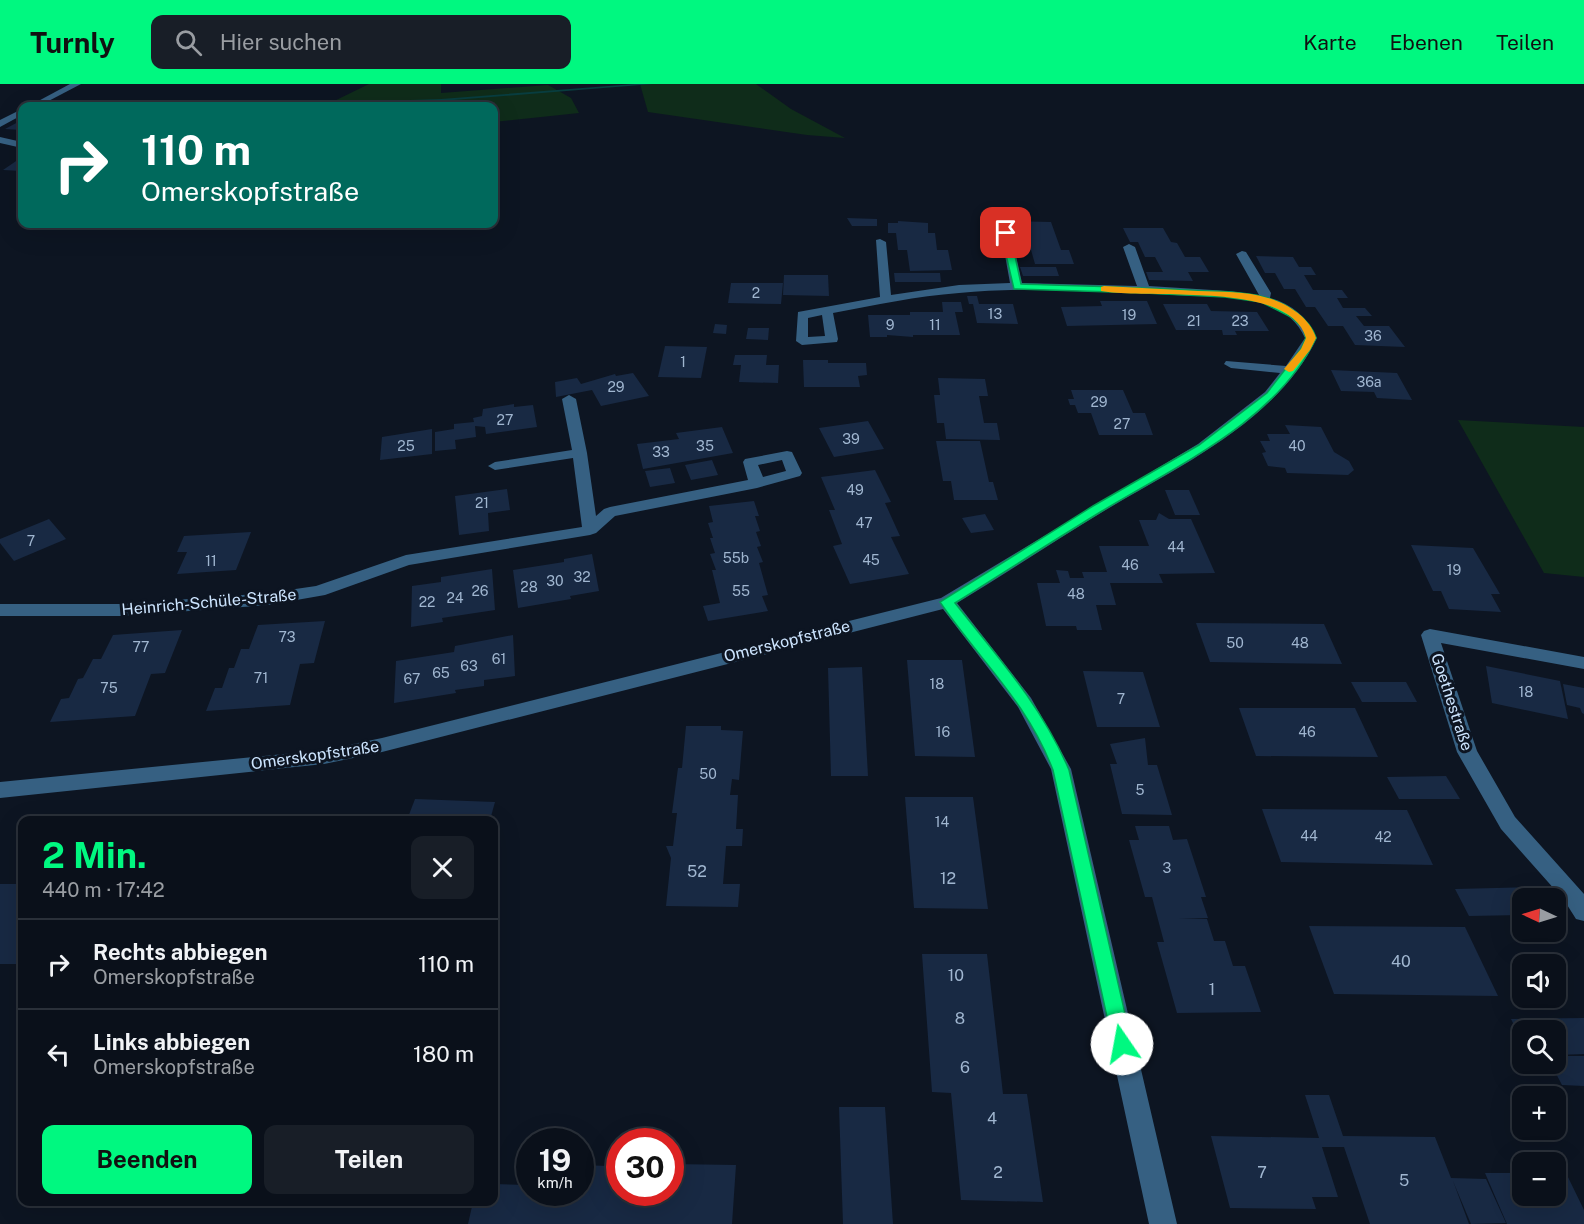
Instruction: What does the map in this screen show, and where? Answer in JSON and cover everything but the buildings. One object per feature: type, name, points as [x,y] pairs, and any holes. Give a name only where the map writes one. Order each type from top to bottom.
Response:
[{"type":"street","points":[[41,102],[77,84]]},
{"type":"street","points":[[0,124],[18,114]]},
{"type":"street","points":[[0,140],[18,144]]},
{"type":"street","points":[[1006,233],[1017,287]]},
{"type":"street","points":[[880,242],[886,300]]},
{"type":"street","points":[[1129,247],[1144,290]]},
{"type":"street","points":[[1242,254],[1265,293],[1264,300]]},
{"type":"street","name":"Omerskopfstraße","points":[[0,790],[324,757],[382,745],[947,602],[1097,509],[1203,447],[1270,395],[1305,350],[1311,338],[1308,327],[1294,315],[1264,300],[1225,294],[1017,287],[951,290],[827,311]]},
{"type":"street","points":[[1231,364],[1289,370]]},
{"type":"street","points":[[569,399],[580,453],[590,530]]},
{"type":"street","points":[[495,466],[580,453]]},
{"type":"street","name":"Heinrich-Schüle-Straße","points":[[0,610],[122,610],[268,599],[319,591],[406,560],[590,530],[610,512],[757,483]]},
{"type":"street","points":[[947,602],[1018,691],[1049,741],[1061,770],[1163,1224]]},
{"type":"street","name":"Goethestraße","points":[[1580,901],[1508,823],[1467,752],[1430,635],[1584,663]]},
{"type":"green space","points":[[369,84],[441,84],[441,93],[548,85],[571,98],[579,113],[498,122],[498,102],[332,102]]},
{"type":"green space","points":[[640,84],[756,84],[791,109],[845,138],[807,135],[648,112]]},
{"type":"green space","points":[[1458,420],[1584,427],[1584,577],[1544,573]]},
{"type":"waterway","points":[[380,102],[441,100],[651,84]]},
{"type":"slow traffic","points":[[1104,289],[1225,294],[1274,303],[1308,327],[1311,338],[1305,350],[1289,369]]},
{"type":"route","points":[[1006,233],[1017,287],[1225,294],[1264,300],[1294,315],[1308,327],[1311,338],[1282,382],[1270,395],[1203,447],[1097,509],[947,602],[1018,691],[1049,741],[1061,770],[1122,1044]]}]
